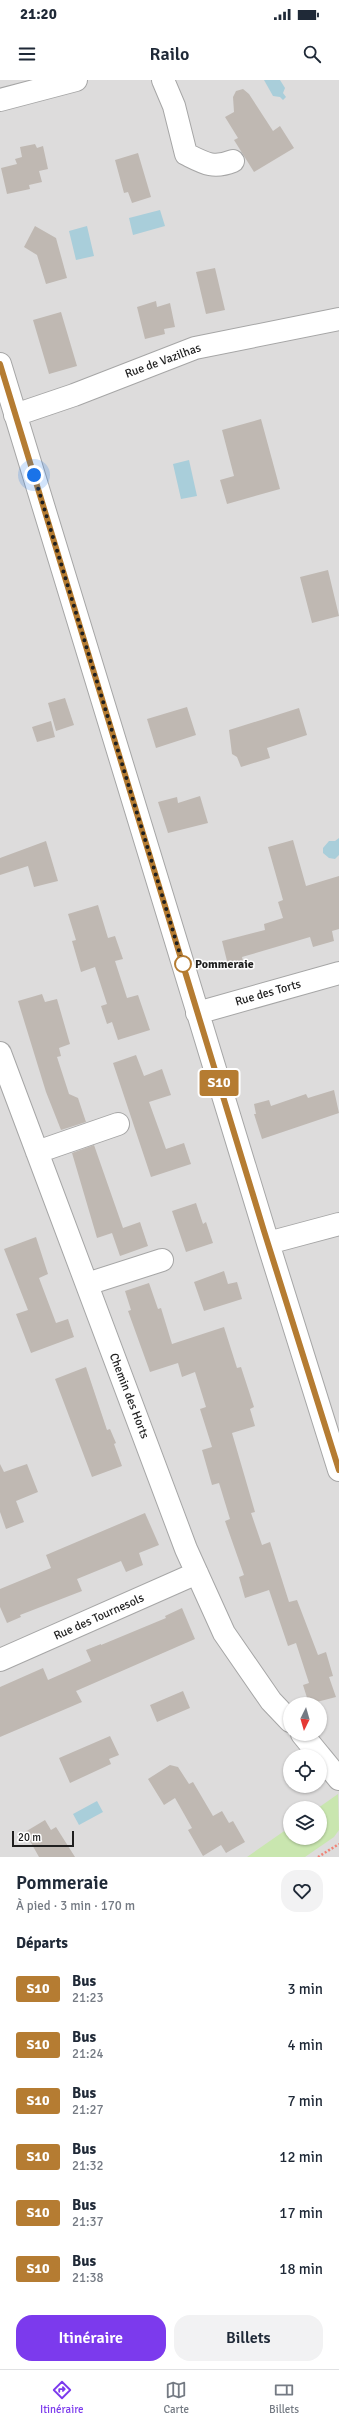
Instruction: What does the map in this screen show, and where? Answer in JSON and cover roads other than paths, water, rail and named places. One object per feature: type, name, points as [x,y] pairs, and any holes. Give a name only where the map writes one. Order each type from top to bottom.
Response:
[{"type":"street","points":[[0,100],[76,80]]},
{"type":"street","points":[[163,80],[174,106],[186,154],[202,162],[220,166],[233,161]]},
{"type":"street","name":"Rue de Vazilhas","points":[[15,415],[74,395],[195,348],[339,319]]},
{"type":"street","points":[[0,364],[268,1243],[339,1470]]},
{"type":"street","name":"Rue des Torts","points":[[198,1013],[339,973]]},
{"type":"street","name":"Chemin des Horts","points":[[0,1053],[197,1573],[224,1633],[271,1701],[283,1714]]},
{"type":"street","points":[[37,1152],[118,1124]]},
{"type":"street","points":[[268,1243],[339,1224]]},
{"type":"street","points":[[87,1284],[162,1260]]},
{"type":"street","name":"Rue des Tournesols","points":[[0,1660],[197,1573]]},
{"type":"street","points":[[308,1741],[314,1749]]},
{"type":"street","points":[[327,1765],[339,1780]]},
{"type":"water","points":[[264,80],[280,80],[285,88],[283,93],[286,97],[283,100],[280,97],[273,96]]},
{"type":"water","points":[[160,210],[165,226],[133,235],[129,218]]},
{"type":"water","points":[[87,226],[94,256],[76,260],[69,231]]},
{"type":"water","points":[[189,460],[197,496],[181,499],[173,464]]},
{"type":"water","points":[[339,838],[339,855],[335,859],[329,858],[323,853],[323,848],[329,841],[335,841]]},
{"type":"water","points":[[97,1801],[103,1812],[79,1825],[73,1814]]},
{"type":"place","name":"Pommeraie","points":[[183,964]]}]
